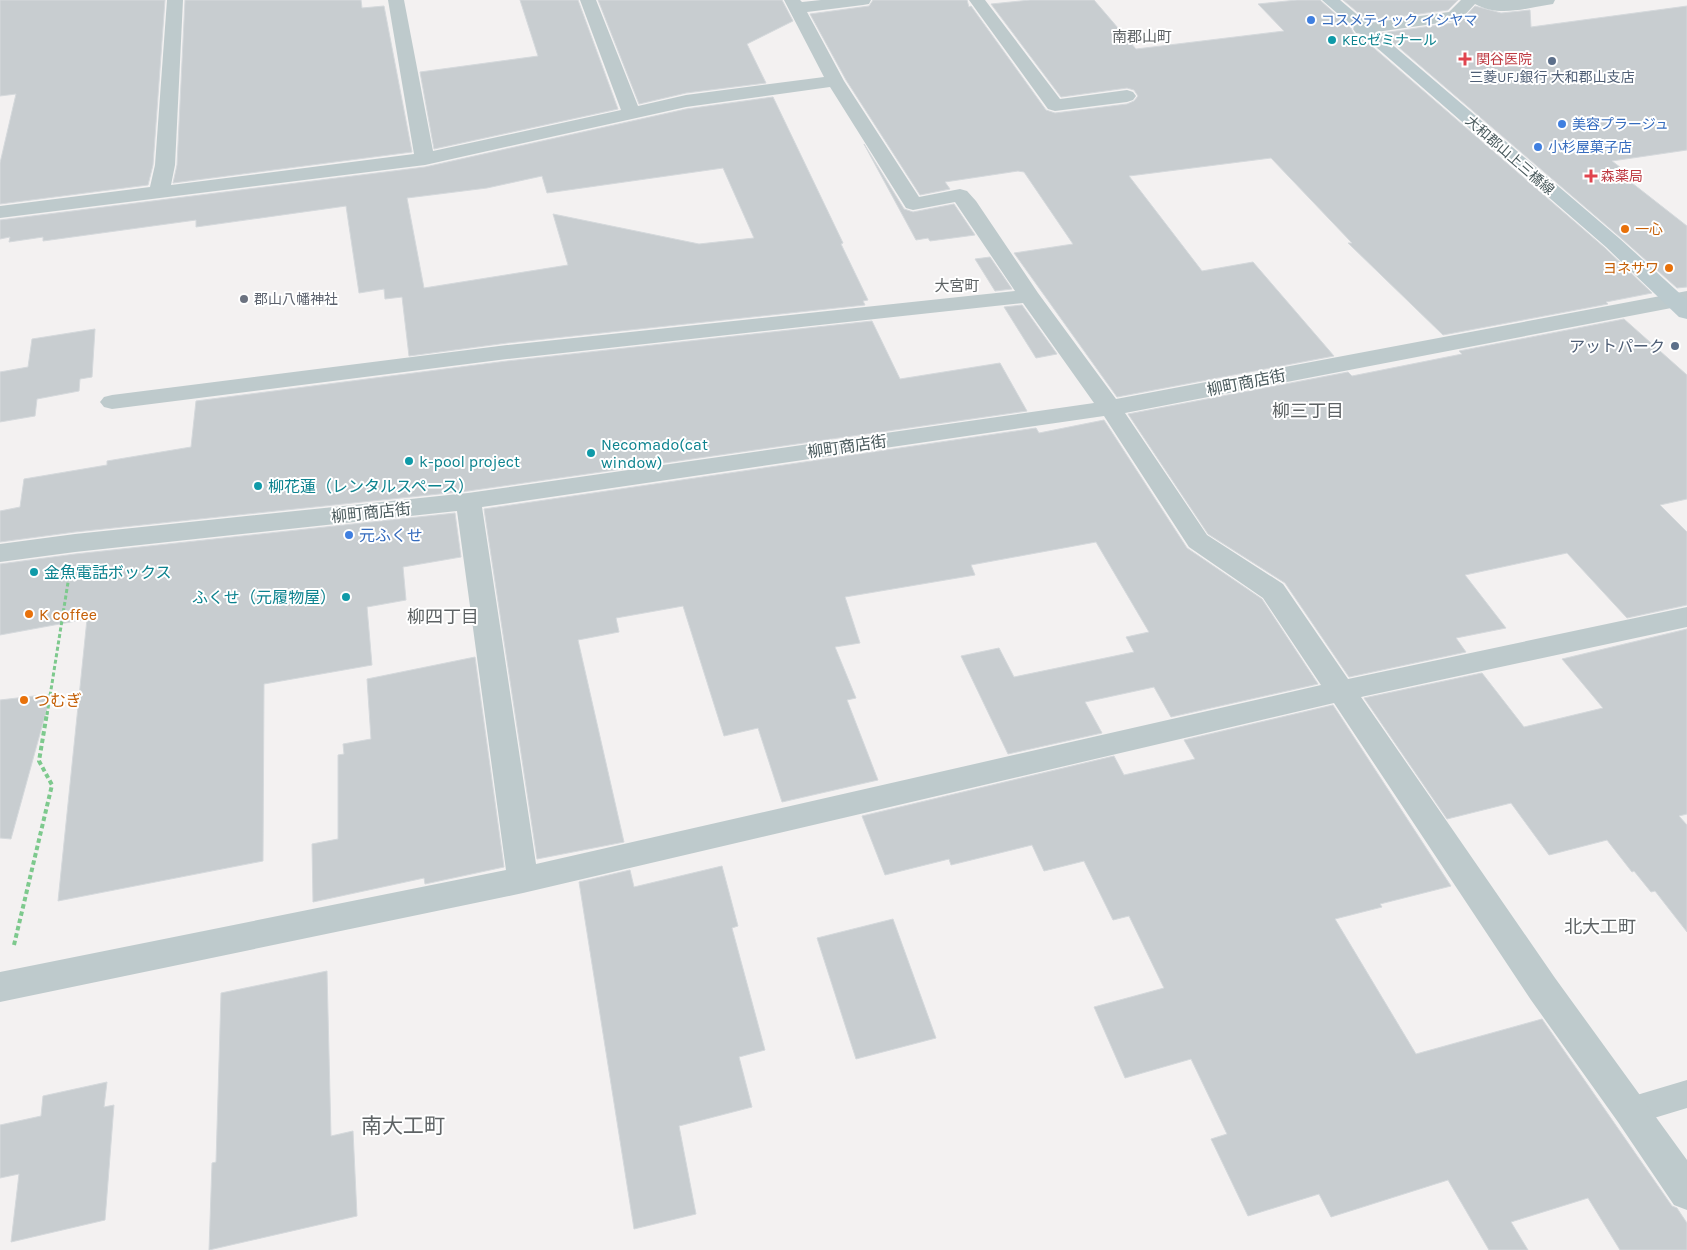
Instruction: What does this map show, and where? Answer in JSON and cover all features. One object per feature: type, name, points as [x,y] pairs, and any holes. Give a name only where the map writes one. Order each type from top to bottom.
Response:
[{"type":"main road","name":"大和郡山上三橋線","points":[[1330,0],[1683,304]]},
{"type":"street","points":[[159,193],[165,165],[175,0]]},
{"type":"street","points":[[396,0],[425,159]]},
{"type":"street","points":[[588,0],[632,114]]},
{"type":"street","points":[[863,0],[794,4],[835,81],[913,204],[960,196],[969,204],[1029,296],[1110,408],[1198,541],[1273,591],[1543,989],[1631,1110],[1687,1192]]},
{"type":"street","points":[[981,0],[1055,105],[1127,96]]},
{"type":"street","points":[[1362,29],[1454,16],[1470,0]]},
{"type":"street","points":[[1480,0],[1485,4],[1504,6],[1547,0]]},
{"type":"street","points":[[0,212],[425,159],[686,101],[835,81]]},
{"type":"street","points":[[112,402],[497,354],[1029,296]]},
{"type":"street","name":"柳町商店街","points":[[0,553],[74,543],[468,501],[1110,408],[1683,304]]},
{"type":"street","points":[[468,501],[523,880]]},
{"type":"street","points":[[2,987],[523,880],[1340,690],[1687,617]]},
{"type":"lane","points":[[1631,1110],[1687,1094]]},
{"type":"path","points":[[2,987],[52,785],[39,761],[74,543]]},
{"type":"building","points":[[0,0],[165,0],[153,165],[148,185],[0,204],[0,163],[16,94],[0,96]]},
{"type":"building","points":[[185,0],[361,0],[362,8],[384,6],[412,152],[173,183],[177,165]]},
{"type":"building","points":[[520,0],[578,0],[618,109],[434,149],[420,72],[538,56]]},
{"type":"building","points":[[598,0],[782,0],[793,21],[747,44],[766,83],[686,93],[639,104]]},
{"type":"building","points":[[873,0],[967,0],[969,7],[971,6],[1046,110],[1055,113],[1127,104],[1134,101],[1138,96],[1134,90],[1127,88],[1061,97],[991,4],[1030,0],[1094,0],[1136,49],[1284,31],[1258,4],[1320,0],[1351,28],[1354,34],[1360,36],[1605,248],[1652,293],[1606,302],[1608,304],[1443,335],[1348,243],[1352,243],[1271,158],[1129,176],[1202,271],[1253,262],[1334,356],[1117,397],[1014,253],[1073,244],[1024,172],[1018,171],[945,182],[950,189],[920,195],[846,80],[810,14],[869,6]]},
{"type":"building","points":[[1343,0],[1458,0],[1448,10],[1368,21]]},
{"type":"building","points":[[1475,6],[1501,13],[1530,10],[1531,27],[1687,6],[1687,150],[1612,161],[1625,171],[1618,172],[1687,226],[1687,287],[1677,288],[1382,33],[1460,22]]},
{"type":"building","points":[[773,97],[843,243],[841,244],[868,300],[863,301],[865,305],[507,343],[409,356],[402,297],[385,299],[384,289],[359,293],[346,206],[196,227],[196,220],[43,241],[43,237],[9,242],[10,237],[0,239],[0,220],[425,167],[686,109]],"holes":[[[723,168],[754,238],[699,244],[553,214],[568,265],[424,288],[407,198],[487,188],[542,176],[547,193]]]},
{"type":"building","points":[[864,144],[904,209],[913,212],[954,204],[975,235],[930,241],[928,238],[916,240]]},
{"type":"building","points":[[990,257],[1012,289],[995,291],[975,259]]},
{"type":"building","points":[[1022,305],[1057,354],[1036,358],[1004,307]]},
{"type":"building","points":[[1624,319],[1687,375],[1687,499],[1660,505],[1687,532],[1687,605],[1627,618],[1567,553],[1465,575],[1506,628],[1456,638],[1466,652],[1349,677],[1285,583],[1208,534],[1128,414],[1348,372],[1352,376],[1462,354],[1459,351]]},
{"type":"building","points":[[872,321],[900,379],[1000,363],[1027,411],[468,491],[75,532],[0,542],[0,511],[20,507],[24,479],[107,465],[107,461],[191,447],[196,401],[507,361]]},
{"type":"building","points":[[95,329],[92,377],[80,379],[79,391],[37,399],[35,416],[0,422],[0,372],[28,367],[32,339]]},
{"type":"building","points":[[1104,420],[1187,548],[1262,599],[1318,684],[1171,717],[1154,687],[1085,702],[1102,733],[1008,754],[961,656],[999,648],[1014,677],[1134,652],[1126,637],[1149,632],[1096,542],[971,565],[975,575],[845,597],[860,643],[835,647],[856,698],[847,700],[878,780],[782,802],[758,728],[724,736],[683,606],[616,618],[619,632],[578,640],[624,842],[537,859],[484,509],[1036,428],[1039,433]]},
{"type":"building","points":[[455,513],[461,557],[403,567],[406,600],[367,607],[372,665],[264,684],[263,861],[58,901],[87,619],[0,635],[0,564],[75,554]]},
{"type":"building","points":[[1687,629],[1687,814],[1679,816],[1687,825],[1687,932],[1655,891],[1651,892],[1634,871],[1632,872],[1607,840],[1549,855],[1511,803],[1447,819],[1364,698],[1482,673],[1524,727],[1603,708],[1562,659]]},
{"type":"building","points":[[475,657],[504,867],[425,884],[424,878],[313,902],[312,844],[338,839],[338,755],[344,754],[343,744],[371,739],[367,679]]},
{"type":"building","points":[[51,694],[11,839],[0,838],[0,700]]},
{"type":"building","points":[[1333,705],[1451,886],[1380,904],[1382,907],[1335,919],[1416,1054],[1542,1019],[1672,1206],[1677,1208],[1687,1223],[1687,1250],[1620,1250],[1588,1198],[1511,1222],[1528,1250],[1489,1250],[1448,1180],[1331,1217],[1319,1194],[1248,1216],[1211,1139],[1227,1134],[1191,1059],[1125,1078],[1094,1007],[1164,988],[1129,916],[1113,920],[1084,861],[1044,871],[1032,845],[951,865],[949,859],[885,875],[862,816],[1114,756],[1124,775],[1195,759],[1184,740]]},
{"type":"building","points":[[722,866],[738,926],[732,928],[765,1050],[739,1057],[752,1107],[679,1126],[696,1214],[634,1229],[579,882],[630,870],[634,887]]},
{"type":"building","points":[[893,919],[936,1038],[856,1059],[817,938]]},
{"type":"building","points":[[327,971],[331,1136],[353,1131],[357,1216],[209,1250],[212,1163],[216,1162],[221,993]]},
{"type":"building","points":[[107,1082],[104,1107],[114,1105],[105,1220],[11,1242],[19,1174],[0,1178],[0,1125],[41,1116],[43,1096]]},
{"type":"place","name":"コスメティック イシヤマ","points":[[1311,20]]},
{"type":"place","name":"KECゼミナール","points":[[1332,40]]},
{"type":"place","name":"関谷医院","points":[[1465,59]]},
{"type":"place","name":"三菱UFJ銀行 大和郡山支店","points":[[1552,61]]},
{"type":"place","name":"美容プラージュ","points":[[1562,124]]},
{"type":"place","name":"小杉屋菓子店","points":[[1538,147]]},
{"type":"place","name":"森薬局","points":[[1591,176]]},
{"type":"place","name":"一心","points":[[1625,229]]},
{"type":"place","name":"ヨネサワ","points":[[1669,268]]},
{"type":"place","name":"郡山八幡神社","points":[[244,299]]},
{"type":"place","name":"アットパーク","points":[[1675,346]]},
{"type":"place","name":"Necomado(cat window)","points":[[591,453]]},
{"type":"place","name":"k-pool project","points":[[409,461]]},
{"type":"place","name":"柳花蓮（レンタルスペース）","points":[[258,486]]},
{"type":"place","name":"元ふくせ","points":[[349,535]]},
{"type":"place","name":"金魚電話ボックス","points":[[34,572]]},
{"type":"place","name":"ふくせ（元履物屋）","points":[[346,597]]},
{"type":"place","name":"K coffee","points":[[29,614]]},
{"type":"place","name":"つむぎ","points":[[24,700]]},
{"type":"district","name":"南郡山町","points":[[1142,37]]},
{"type":"district","name":"大宮町","points":[[957,286]]},
{"type":"district","name":"柳三丁目","points":[[1308,411]]},
{"type":"district","name":"柳四丁目","points":[[443,617]]},
{"type":"district","name":"北大工町","points":[[1600,927]]},
{"type":"district","name":"南大工町","points":[[403,1126]]}]
